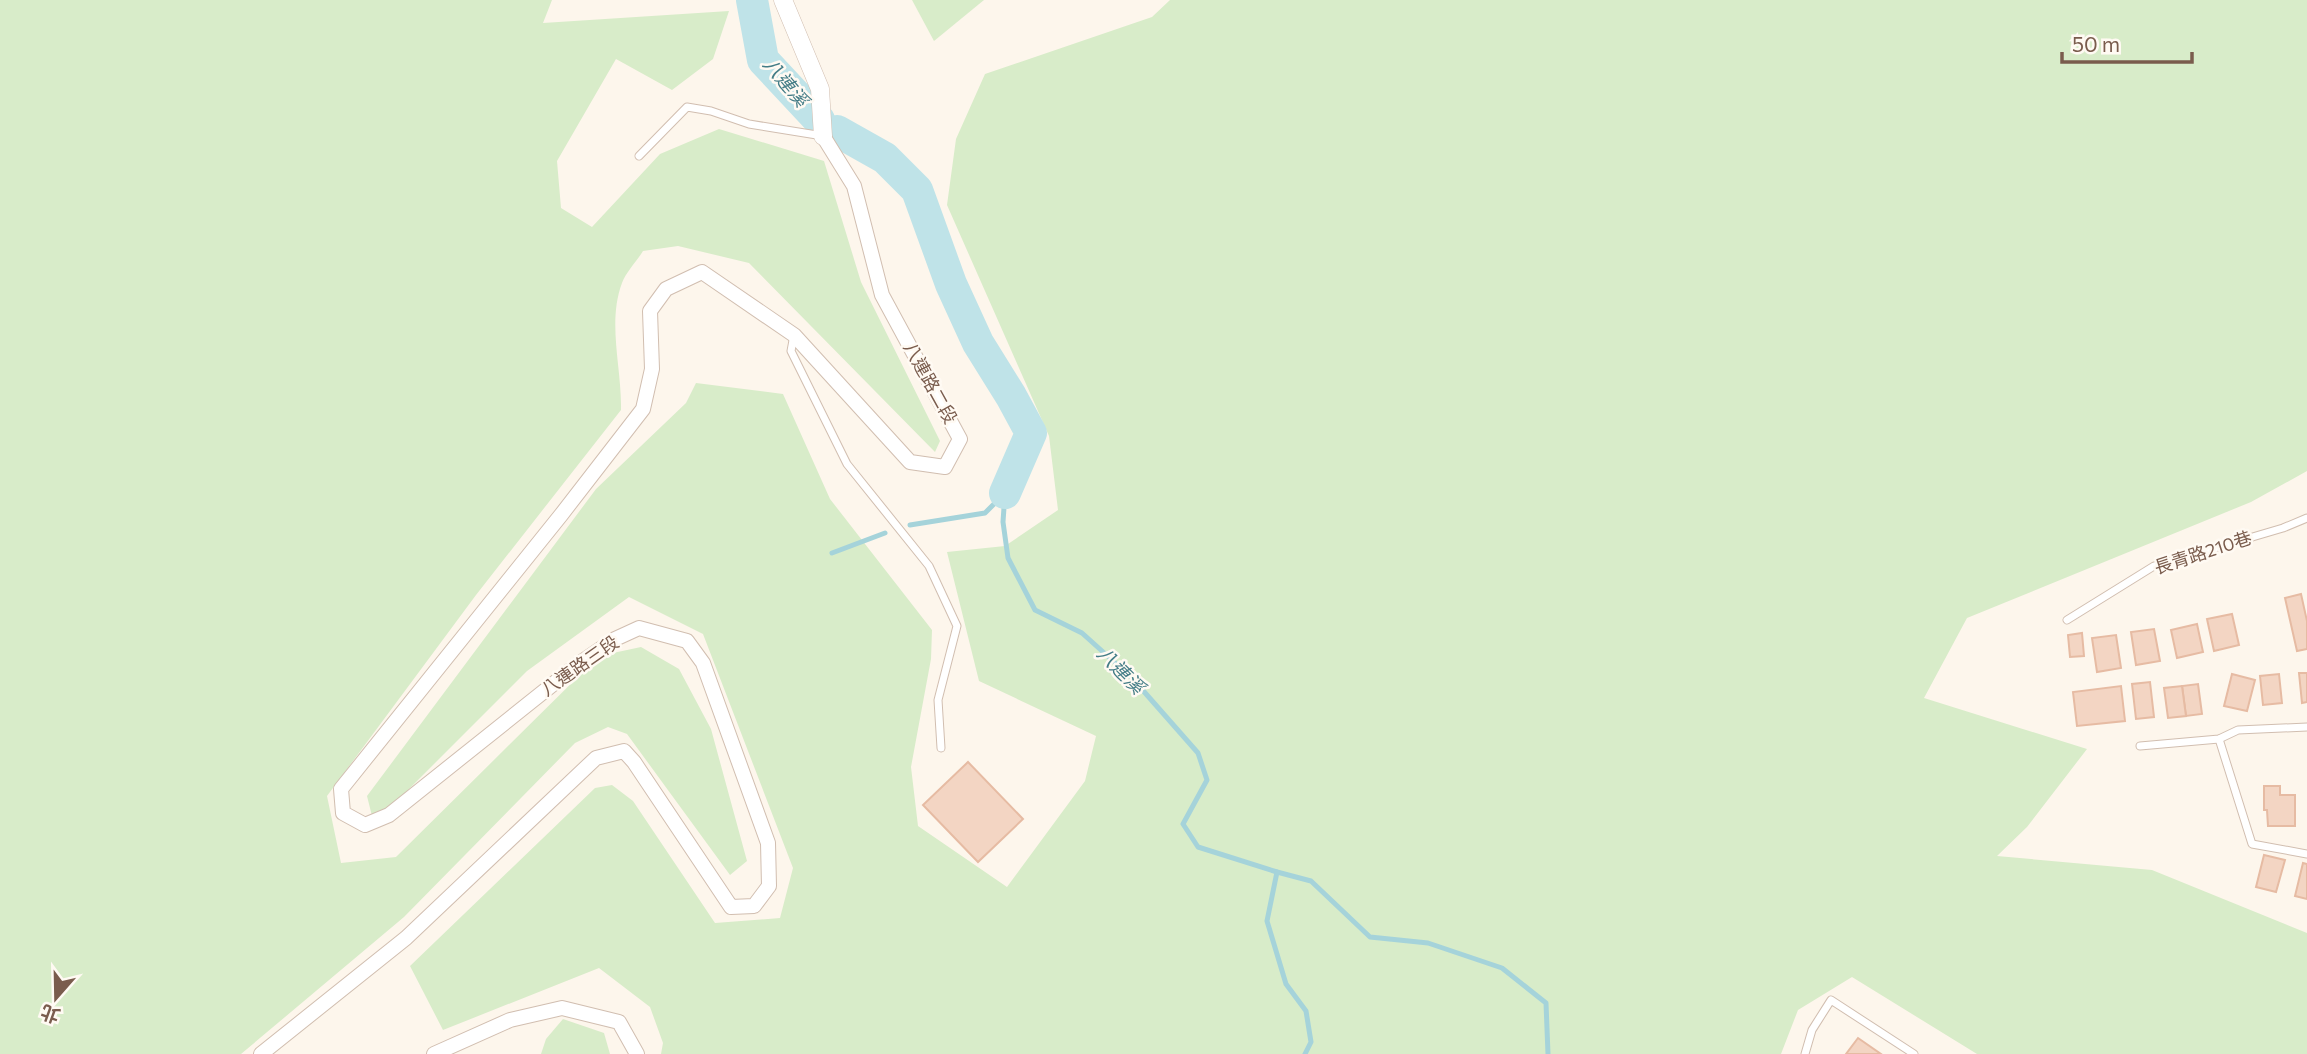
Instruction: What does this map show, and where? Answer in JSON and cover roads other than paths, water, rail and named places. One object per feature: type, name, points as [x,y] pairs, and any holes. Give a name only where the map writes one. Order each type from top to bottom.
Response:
[{"type":"street","name":"八連路二段","points":[[702,272],[794,335],[910,463],[946,467],[960,439],[882,295],[854,186],[823,136],[820,89],[783,0]]},
{"type":"street","name":"八連路三段","points":[[261,1054],[406,938],[596,758],[624,751],[634,762],[731,907],[754,906],[769,886],[768,843],[703,663],[687,641],[639,628],[615,639],[577,665],[389,815],[365,825],[343,813],[341,789],[484,608],[561,516],[643,409],[652,369],[650,310],[666,289],[702,272]]},
{"type":"street","points":[[434,1054],[510,1020],[562,1008],[619,1023],[637,1054]]},
{"type":"lane","points":[[639,156],[687,107],[711,111],[748,124],[823,136]]},
{"type":"lane","points":[[794,335],[791,351],[847,464],[929,566],[957,626],[938,700],[942,748]]},
{"type":"lane","name":"長青路210巷","points":[[2067,620],[2154,566],[2283,528],[2307,518]]},
{"type":"lane","points":[[2140,746],[2220,739],[2238,730],[2307,727]]},
{"type":"lane","points":[[2220,739],[2252,844],[2307,854]]},
{"type":"lane","points":[[1805,1054],[1812,1030],[1830,1000],[1914,1054]]},
{"type":"waterway","name":"八連溪","points":[[752,0],[763,60],[819,120]]},
{"type":"waterway","name":"八連溪","points":[[837,131],[885,158],[917,190],[951,284],[978,343],[1031,433],[1005,493]]},
{"type":"waterway","name":"八連溪","points":[[1005,493],[1003,522],[1008,558],[1035,610],[1082,633],[1132,678],[1198,753],[1207,780],[1183,824],[1198,847],[1311,881],[1370,937],[1428,943],[1502,968],[1546,1003],[1548,1054]]},
{"type":"waterway","points":[[910,525],[985,513],[1005,493]]},
{"type":"waterway","points":[[832,553],[885,533]]},
{"type":"waterway","points":[[1277,872],[1267,921],[1286,984],[1306,1011],[1311,1042],[1305,1054]]}]
